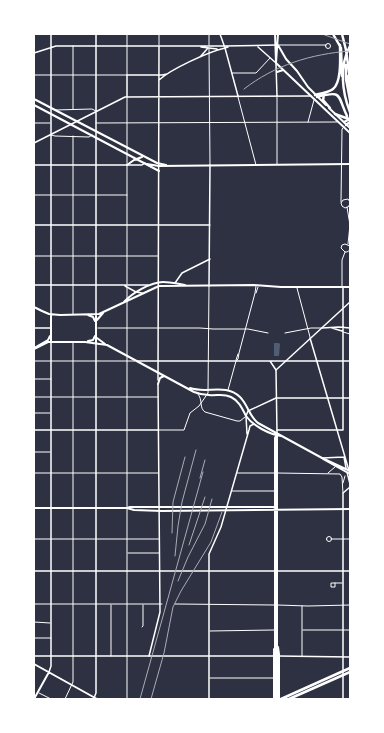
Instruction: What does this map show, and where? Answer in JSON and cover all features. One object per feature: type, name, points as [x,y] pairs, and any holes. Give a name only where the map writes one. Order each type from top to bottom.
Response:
[{"type":"highway","points":[[332,34],[336,37],[342,52],[341,72],[344,92],[350,112]]},
{"type":"highway","points":[[342,34],[346,45],[350,79]]},
{"type":"highway","points":[[315,97],[330,91],[336,85],[340,64],[340,46]]},
{"type":"highway","points":[[344,92],[344,66],[350,46]]},
{"type":"highway","points":[[350,50],[345,67],[350,100]]},
{"type":"highway","points":[[348,62],[350,91]]},
{"type":"highway","points":[[315,97],[334,93],[339,96],[347,116]]},
{"type":"highway","points":[[326,94],[323,99],[330,108]]},
{"type":"highway","points":[[336,114],[350,119]]},
{"type":"highway","points":[[344,122],[350,119]]},
{"type":"highway","points":[[345,126],[350,122]]},
{"type":"highway","points":[[289,699],[350,668]]},
{"type":"highway","points":[[277,699],[342,673],[350,672]]},
{"type":"highway","points":[[279,694],[282,698],[285,697]]},
{"type":"highway","points":[[300,694],[300,699]]},
{"type":"main road","points":[[277,34],[276,63],[311,96],[315,97],[330,108],[344,122],[350,133]]},
{"type":"main road","points":[[277,45],[315,97],[339,122],[350,128]]},
{"type":"main road","points":[[277,72],[282,70],[285,72]]},
{"type":"main road","points":[[34,99],[159,165]]},
{"type":"main road","points":[[34,105],[159,171]]},
{"type":"main road","points":[[51,114],[56,111]]},
{"type":"main road","points":[[339,122],[344,122]]},
{"type":"main road","points":[[92,135],[96,131]]},
{"type":"main road","points":[[127,165],[141,157],[147,158]]},
{"type":"main road","points":[[146,164],[170,166],[350,164]]},
{"type":"main road","points":[[127,300],[136,292],[159,282],[189,286]]},
{"type":"main road","points":[[51,317],[60,315],[96,314],[103,312],[159,286],[350,287]]},
{"type":"main road","points":[[34,307],[51,317],[60,315]]},
{"type":"main road","points":[[96,323],[98,316],[103,312]]},
{"type":"main road","points":[[96,314],[96,342]]},
{"type":"main road","points":[[85,315],[93,317],[96,323]]},
{"type":"main road","points":[[51,317],[51,342]]},
{"type":"main road","points":[[51,333],[57,342]]},
{"type":"main road","points":[[34,349],[48,340],[51,333]]},
{"type":"main road","points":[[85,342],[93,340],[96,336]]},
{"type":"main road","points":[[96,336],[107,345],[196,393],[208,395],[227,395],[238,402],[246,416],[254,424],[346,469],[350,474]]},
{"type":"main road","points":[[34,349],[51,342],[96,342],[107,345]]},
{"type":"main road","points":[[158,384],[160,378],[165,376]]},
{"type":"main road","points":[[186,387],[198,391],[220,389],[228,390],[237,394],[244,401],[248,411],[256,422],[277,435]]},
{"type":"main road","points":[[242,407],[248,411]]},
{"type":"main road","points":[[277,435],[277,699]]},
{"type":"main road","points":[[322,458],[336,467],[349,471]]},
{"type":"main road","points":[[34,508],[146,507],[350,509]]},
{"type":"main road","points":[[127,508],[133,510],[230,508]]},
{"type":"main road","points":[[276,646],[279,694],[277,699]]},
{"type":"main road","points":[[276,656],[274,678],[277,699]]},
{"type":"main road","points":[[34,664],[95,699]]},
{"type":"main road","points":[[34,699],[49,672]]},
{"type":"street","points":[[51,34],[51,317]]},
{"type":"street","points":[[96,34],[96,314]]},
{"type":"street","points":[[127,34],[127,699]]},
{"type":"street","points":[[149,656],[160,614],[161,604],[158,473],[159,34]]},
{"type":"street","points":[[34,430],[184,430],[190,413],[201,404],[208,395],[210,259],[209,34]]},
{"type":"street","points":[[220,34],[258,165]]},
{"type":"street","points":[[34,53],[51,47],[73,46],[224,47],[326,45]]},
{"type":"street","points":[[73,46],[73,109]]},
{"type":"street","points":[[258,46],[276,63],[277,165]]},
{"type":"street","points":[[209,47],[219,49]]},
{"type":"street","points":[[198,58],[209,47]]},
{"type":"street","points":[[159,80],[198,58],[224,47]]},
{"type":"street","points":[[232,73],[256,73],[270,57]]},
{"type":"street","points":[[34,75],[159,75],[169,73]]},
{"type":"street","points":[[34,143],[119,99],[127,97],[311,96]]},
{"type":"street","points":[[308,122],[315,97]]},
{"type":"street","points":[[56,111],[93,109],[96,111]]},
{"type":"street","points":[[96,123],[339,122]]},
{"type":"street","points":[[34,123],[51,123]]},
{"type":"street","points":[[345,126],[342,130],[341,202],[343,207],[347,207]]},
{"type":"street","points":[[51,135],[92,135]]},
{"type":"street","points":[[73,136],[73,315]]},
{"type":"street","points":[[34,165],[146,164]]},
{"type":"street","points":[[34,195],[127,195]]},
{"type":"street","points":[[341,202],[344,199],[349,200]]},
{"type":"street","points":[[347,207],[350,223],[348,244]]},
{"type":"street","points":[[34,225],[210,225]]},
{"type":"street","points":[[345,252],[342,250],[342,246],[344,244],[348,244]]},
{"type":"street","points":[[345,252],[349,252],[350,250]]},
{"type":"street","points":[[277,430],[343,430],[342,260],[345,252]]},
{"type":"street","points":[[34,256],[158,256]]},
{"type":"street","points":[[175,283],[183,272],[210,259]]},
{"type":"street","points":[[34,285],[152,285]]},
{"type":"street","points":[[127,286],[136,292],[142,293]]},
{"type":"street","points":[[228,390],[236,361],[238,359],[238,353],[257,286]]},
{"type":"street","points":[[297,287],[310,338],[349,471],[350,485],[343,493]]},
{"type":"street","points":[[276,370],[350,302]]},
{"type":"street","points":[[34,328],[51,328]]},
{"type":"street","points":[[96,328],[245,329],[268,333]]},
{"type":"street","points":[[330,328],[350,334]]},
{"type":"street","points":[[285,333],[308,329],[350,328]]},
{"type":"street","points":[[49,672],[51,666],[51,342]]},
{"type":"street","points":[[65,699],[72,686],[73,656],[73,342]]},
{"type":"street","points":[[95,699],[96,342]]},
{"type":"street","points":[[34,361],[350,361]]},
{"type":"street","points":[[270,361],[276,370],[277,435]]},
{"type":"street","points":[[34,379],[51,379]]},
{"type":"street","points":[[196,393],[201,398],[201,407],[205,412],[237,421],[240,421],[246,416]]},
{"type":"street","points":[[34,397],[158,397]]},
{"type":"street","points":[[247,436],[246,416],[248,411],[277,398],[350,398]]},
{"type":"street","points":[[238,402],[244,401]]},
{"type":"street","points":[[34,413],[51,413]]},
{"type":"street","points":[[209,699],[210,550],[221,528],[247,436],[250,427],[254,424]]},
{"type":"street","points":[[34,452],[51,452]]},
{"type":"street","points":[[322,458],[344,457]]},
{"type":"street","points":[[344,457],[346,469]]},
{"type":"street","points":[[328,474],[336,467]]},
{"type":"street","points":[[34,473],[158,473]]},
{"type":"street","points":[[237,473],[340,474],[342,476],[342,699]]},
{"type":"street","points":[[342,484],[345,476]]},
{"type":"street","points":[[232,491],[277,491]]},
{"type":"street","points":[[34,539],[160,539]]},
{"type":"street","points":[[331,539],[350,539]]},
{"type":"street","points":[[127,553],[160,553]]},
{"type":"street","points":[[34,571],[350,571]]},
{"type":"street","points":[[335,583],[342,583]]},
{"type":"street","points":[[34,604],[161,604]]},
{"type":"street","points":[[111,604],[111,656]]},
{"type":"street","points":[[142,627],[143,604]]},
{"type":"street","points":[[175,604],[350,605]]},
{"type":"street","points":[[302,605],[302,656]]},
{"type":"street","points":[[34,622],[51,622]]},
{"type":"street","points":[[209,631],[276,630]]},
{"type":"street","points":[[302,630],[350,630]]},
{"type":"street","points":[[34,638],[51,638]]},
{"type":"street","points":[[34,656],[350,657]]},
{"type":"street","points":[[209,678],[274,678]]},
{"type":"street","points":[[38,692],[51,699]]},
{"type":"water","points":[[274,343],[280,344],[279,356],[274,356]]},
{"type":"railway","points":[[322,34],[350,44]]},
{"type":"railway","points":[[244,89],[268,73],[294,62],[321,55],[350,51]]},
{"type":"railway","points":[[175,556],[182,502],[196,450]]},
{"type":"railway","points":[[172,533],[173,502],[185,457]]},
{"type":"railway","points":[[200,478],[205,460]]},
{"type":"railway","points":[[140,699],[203,472]]},
{"type":"railway","points":[[189,545],[205,497]]},
{"type":"railway","points":[[178,581],[188,557],[205,524],[212,499]]},
{"type":"railway","points":[[151,699],[164,653],[173,607],[211,542],[222,512]]}]
